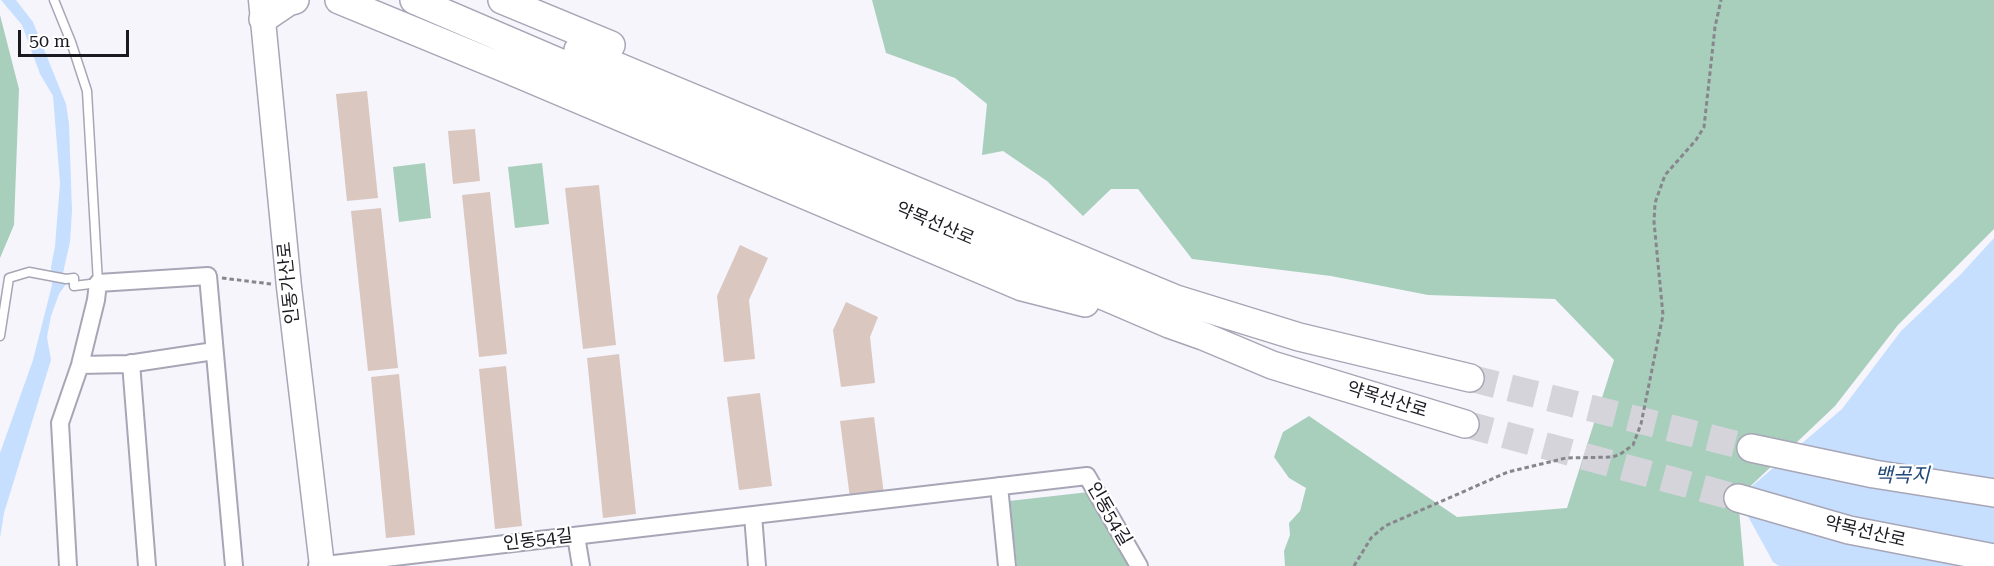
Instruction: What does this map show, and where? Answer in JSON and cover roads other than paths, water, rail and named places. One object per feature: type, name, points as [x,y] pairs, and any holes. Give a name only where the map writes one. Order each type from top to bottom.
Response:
[{"type":"highway","points":[[260,6],[295,0]]},
{"type":"highway","points":[[340,0],[1022,287],[1172,312]]},
{"type":"highway","name":"약목선산로","points":[[414,0],[580,61],[1172,312],[1299,337],[1470,378]]},
{"type":"highway","name":"약목선산로","points":[[460,0],[580,61]]},
{"type":"highway","points":[[502,0],[879,156],[1172,312]]},
{"type":"highway","name":"약목선산로","points":[[1172,312],[1203,336],[1272,365],[1465,424]]},
{"type":"highway","points":[[1751,448],[1874,474],[1994,493]]},
{"type":"highway","name":"약목선산로","points":[[1738,498],[1849,530],[1994,558]]},
{"type":"main road","name":"인동가산로","points":[[260,6],[289,287],[322,566]]},
{"type":"street","points":[[68,566],[60,423],[81,365],[98,283],[208,276],[234,566]]},
{"type":"street","points":[[81,365],[131,363],[214,351]]},
{"type":"street","points":[[131,363],[147,566]]},
{"type":"street","name":"인동54길","points":[[322,566],[1087,476],[1139,566]]},
{"type":"street","points":[[999,486],[1007,566]]},
{"type":"street","points":[[753,515],[757,566]]},
{"type":"street","points":[[576,536],[580,566]]},
{"type":"street","points":[[317,566],[322,566]]},
{"type":"lane","points":[[0,336],[9,278],[29,272],[66,279],[74,278],[74,286],[98,283],[87,91],[54,0]]},
{"type":"water","points":[[1,0],[16,0],[33,22],[66,104],[69,124],[72,211],[70,242],[63,273],[71,277],[59,294],[51,316],[47,337],[51,360],[4,513],[0,538],[0,453],[33,360],[52,285],[51,267],[60,183],[53,96],[40,74],[22,25]]},
{"type":"water","name":"백곡지","points":[[1994,238],[1994,566],[1779,566],[1773,562],[1738,498],[1842,409],[1901,331],[1961,274]]},
{"type":"tunnel","points":[[1470,378],[1751,448]]},
{"type":"tunnel","points":[[1465,424],[1738,498]]}]
